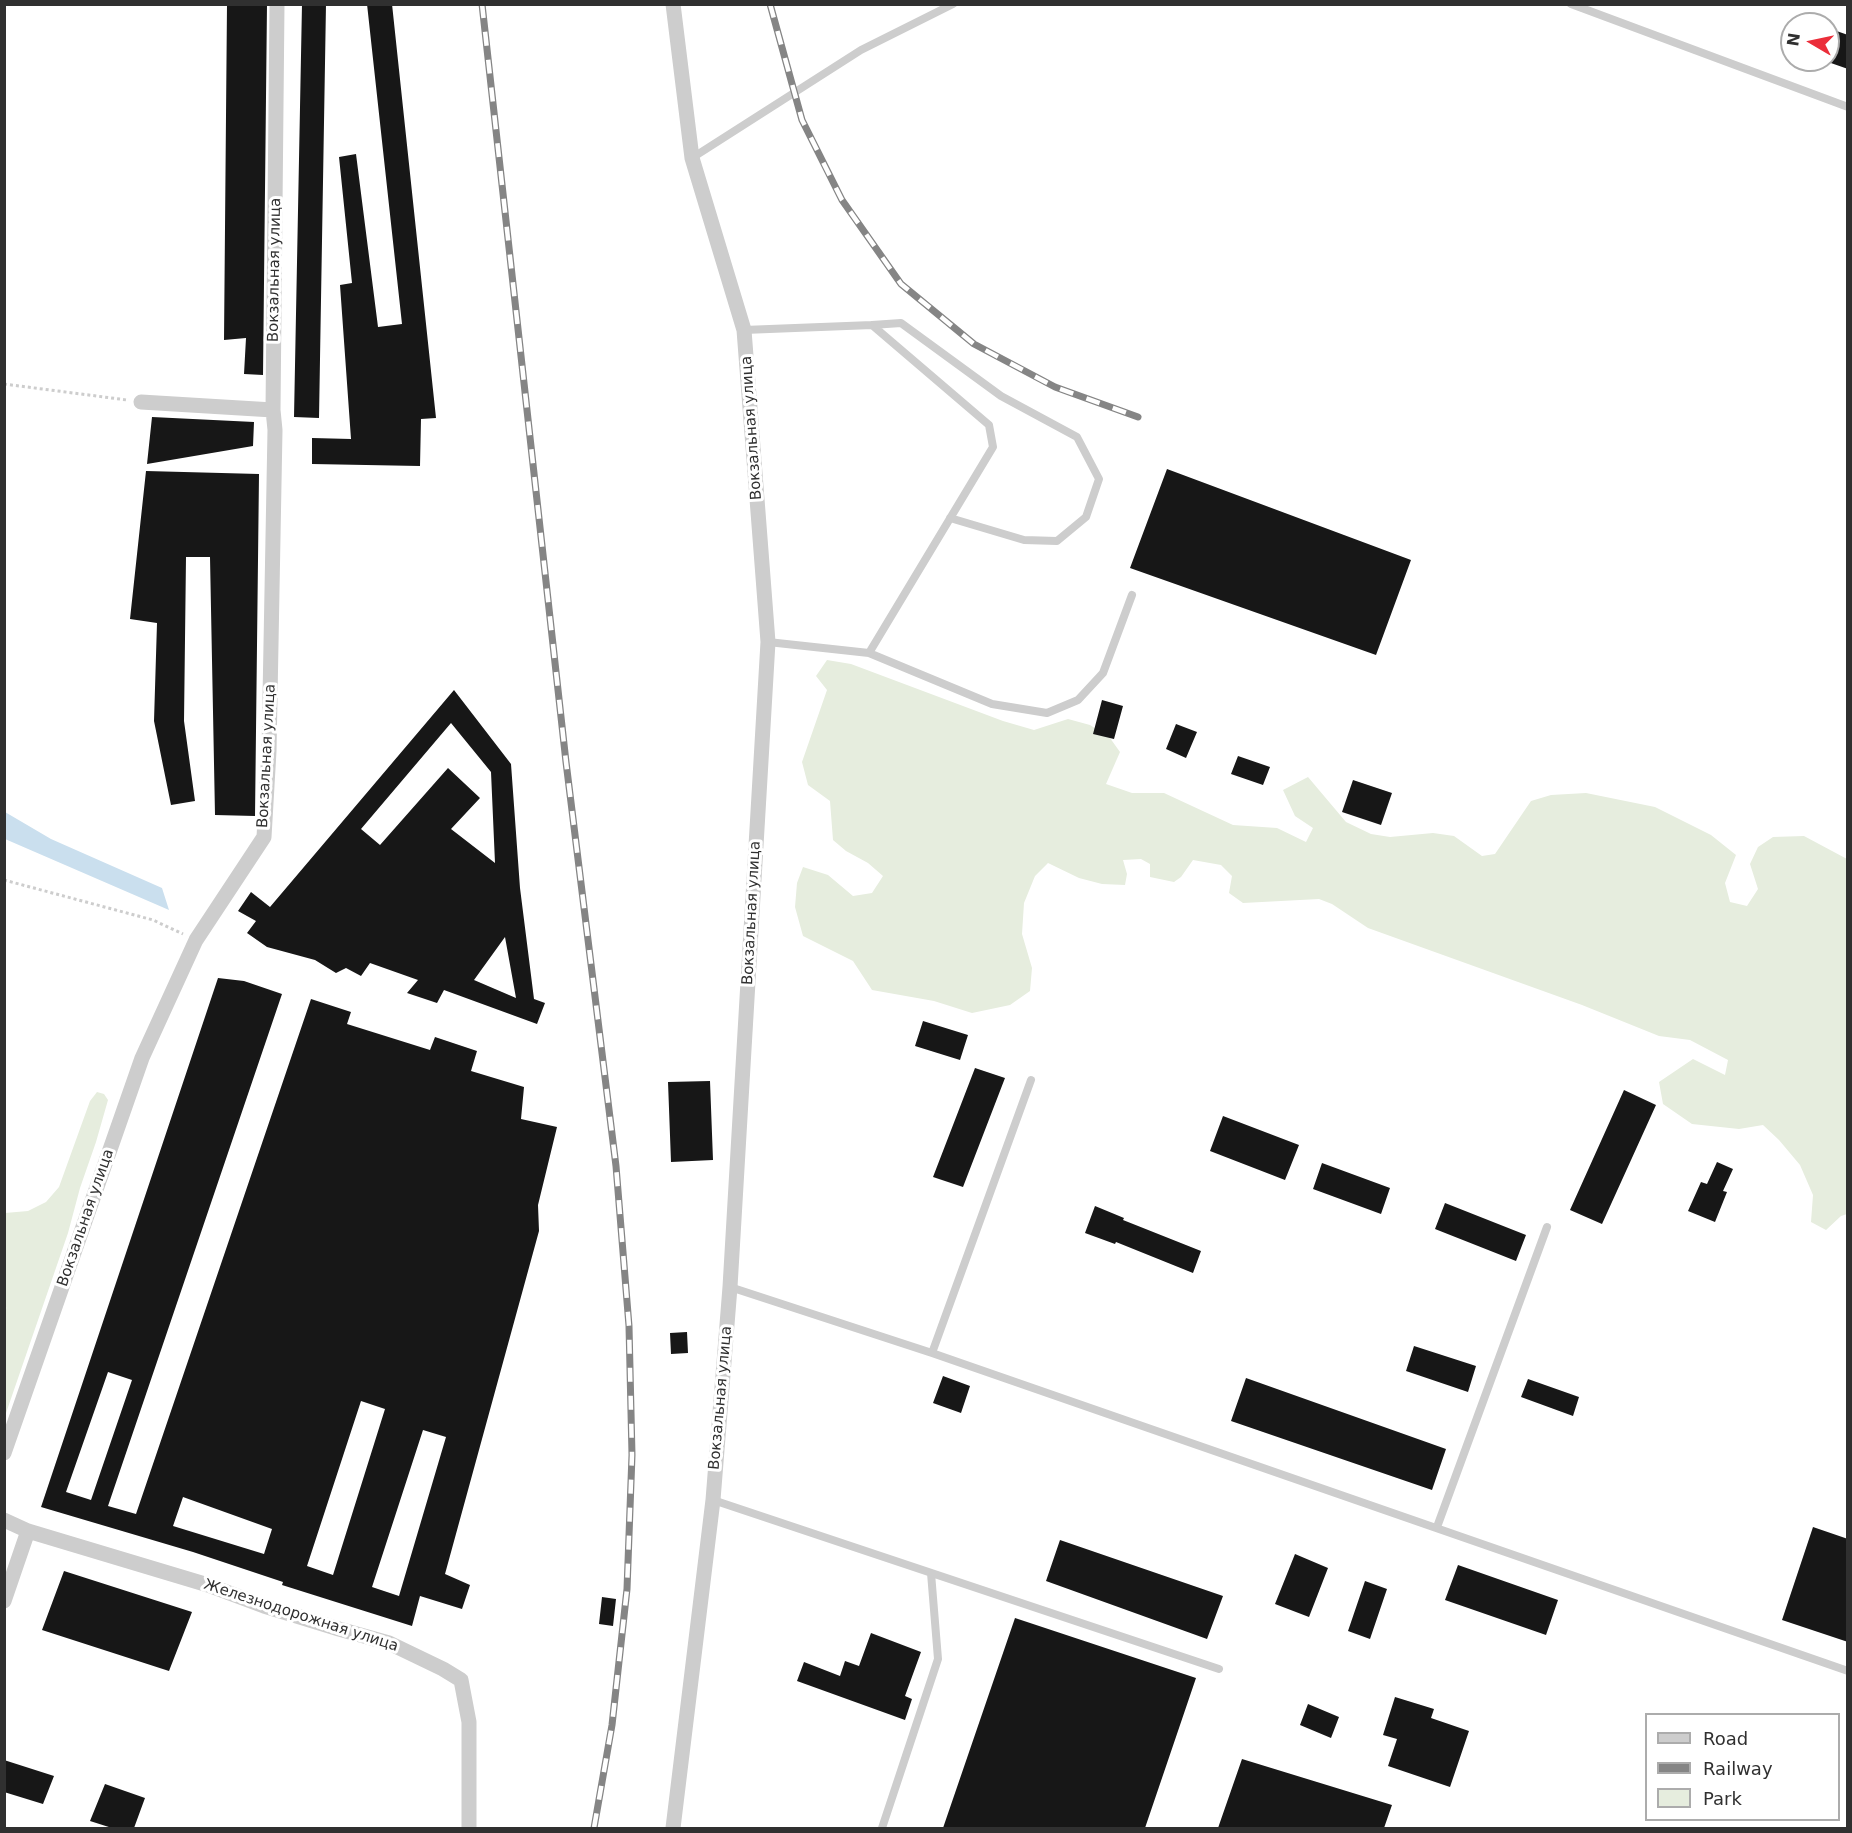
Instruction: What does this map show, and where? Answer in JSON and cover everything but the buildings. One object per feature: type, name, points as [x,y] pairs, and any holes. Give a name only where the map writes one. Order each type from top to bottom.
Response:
[{"type":"street","name":"Вокзальная улица","points":[[4,1453],[142,1058],[196,940],[264,837],[270,740],[275,430],[273,410],[277,4]]},
{"type":"street","name":"Вокзальная улица","points":[[673,4],[692,158],[744,330],[768,642],[730,1287],[713,1500],[673,1828]]},
{"type":"street","points":[[141,402],[273,410]]},
{"type":"street","points":[[4,1520],[28,1531],[4,1601]]},
{"type":"street","name":"Железнодорожная улица","points":[[28,1531],[208,1585],[328,1626],[389,1642],[443,1668],[461,1680],[470,1722],[469,1828]]},
{"type":"lane","points":[[692,158],[861,50],[953,4]]},
{"type":"lane","points":[[1571,4],[1848,108]]},
{"type":"lane","points":[[744,330],[901,323],[1001,396],[1077,436],[1099,479],[1086,517],[1057,541],[1024,540],[950,518]]},
{"type":"lane","points":[[869,653],[993,447],[989,425],[872,325]]},
{"type":"lane","points":[[768,642],[869,653],[992,704],[1047,713],[1078,700],[1103,673],[1132,595]]},
{"type":"lane","points":[[932,1353],[1031,1080]]},
{"type":"lane","points":[[1437,1527],[1547,1227]]},
{"type":"lane","points":[[730,1287],[932,1353],[1848,1671]]},
{"type":"lane","points":[[713,1500],[1219,1669]]},
{"type":"lane","points":[[882,1828],[938,1659],[932,1573]]},
{"type":"path","points":[[4,384],[141,402]]},
{"type":"path","points":[[4,880],[153,920],[196,940]]},
{"type":"green space","points":[[827,660],[851,664],[1003,721],[1034,730],[1068,719],[1090,725],[1110,738],[1120,752],[1106,784],[1132,793],[1164,793],[1233,825],[1277,828],[1306,842],[1313,828],[1295,816],[1283,790],[1308,777],[1346,822],[1371,834],[1390,837],[1433,833],[1454,836],[1482,856],[1495,854],[1531,801],[1551,795],[1586,793],[1655,807],[1711,835],[1736,855],[1725,883],[1730,902],[1747,906],[1758,889],[1750,864],[1758,847],[1773,837],[1804,836],[1847,859],[1847,1214],[1841,1216],[1826,1230],[1811,1222],[1813,1195],[1800,1165],[1763,1125],[1739,1129],[1692,1124],[1663,1104],[1659,1082],[1693,1059],[1725,1075],[1728,1060],[1690,1040],[1659,1036],[1582,1005],[1368,928],[1332,904],[1319,899],[1243,903],[1229,893],[1232,876],[1221,865],[1193,860],[1181,877],[1174,882],[1150,877],[1150,864],[1141,859],[1123,860],[1127,874],[1125,885],[1102,884],[1079,878],[1048,863],[1035,876],[1024,903],[1022,934],[1032,968],[1030,991],[1010,1005],[972,1013],[934,1001],[872,990],[853,961],[803,936],[795,907],[797,883],[803,867],[828,875],[853,896],[872,893],[883,876],[833,840],[830,801],[808,785],[802,762],[827,690],[816,676]]},
{"type":"green space","points":[[97,1092],[104,1094],[108,1100],[68,1233],[5,1416],[4,1309],[7,1308],[4,1307],[5,1213],[28,1211],[46,1202],[59,1187],[90,1101]]},
{"type":"water","points":[[5,812],[51,839],[162,888],[169,910],[5,839]]},
{"type":"railway","points":[[482,4],[566,762],[616,1166],[629,1326],[632,1455],[627,1589],[612,1725],[594,1828]]},
{"type":"railway","points":[[770,4],[802,120],[842,200],[901,284],[974,344],[1055,387],[1138,417]]}]
